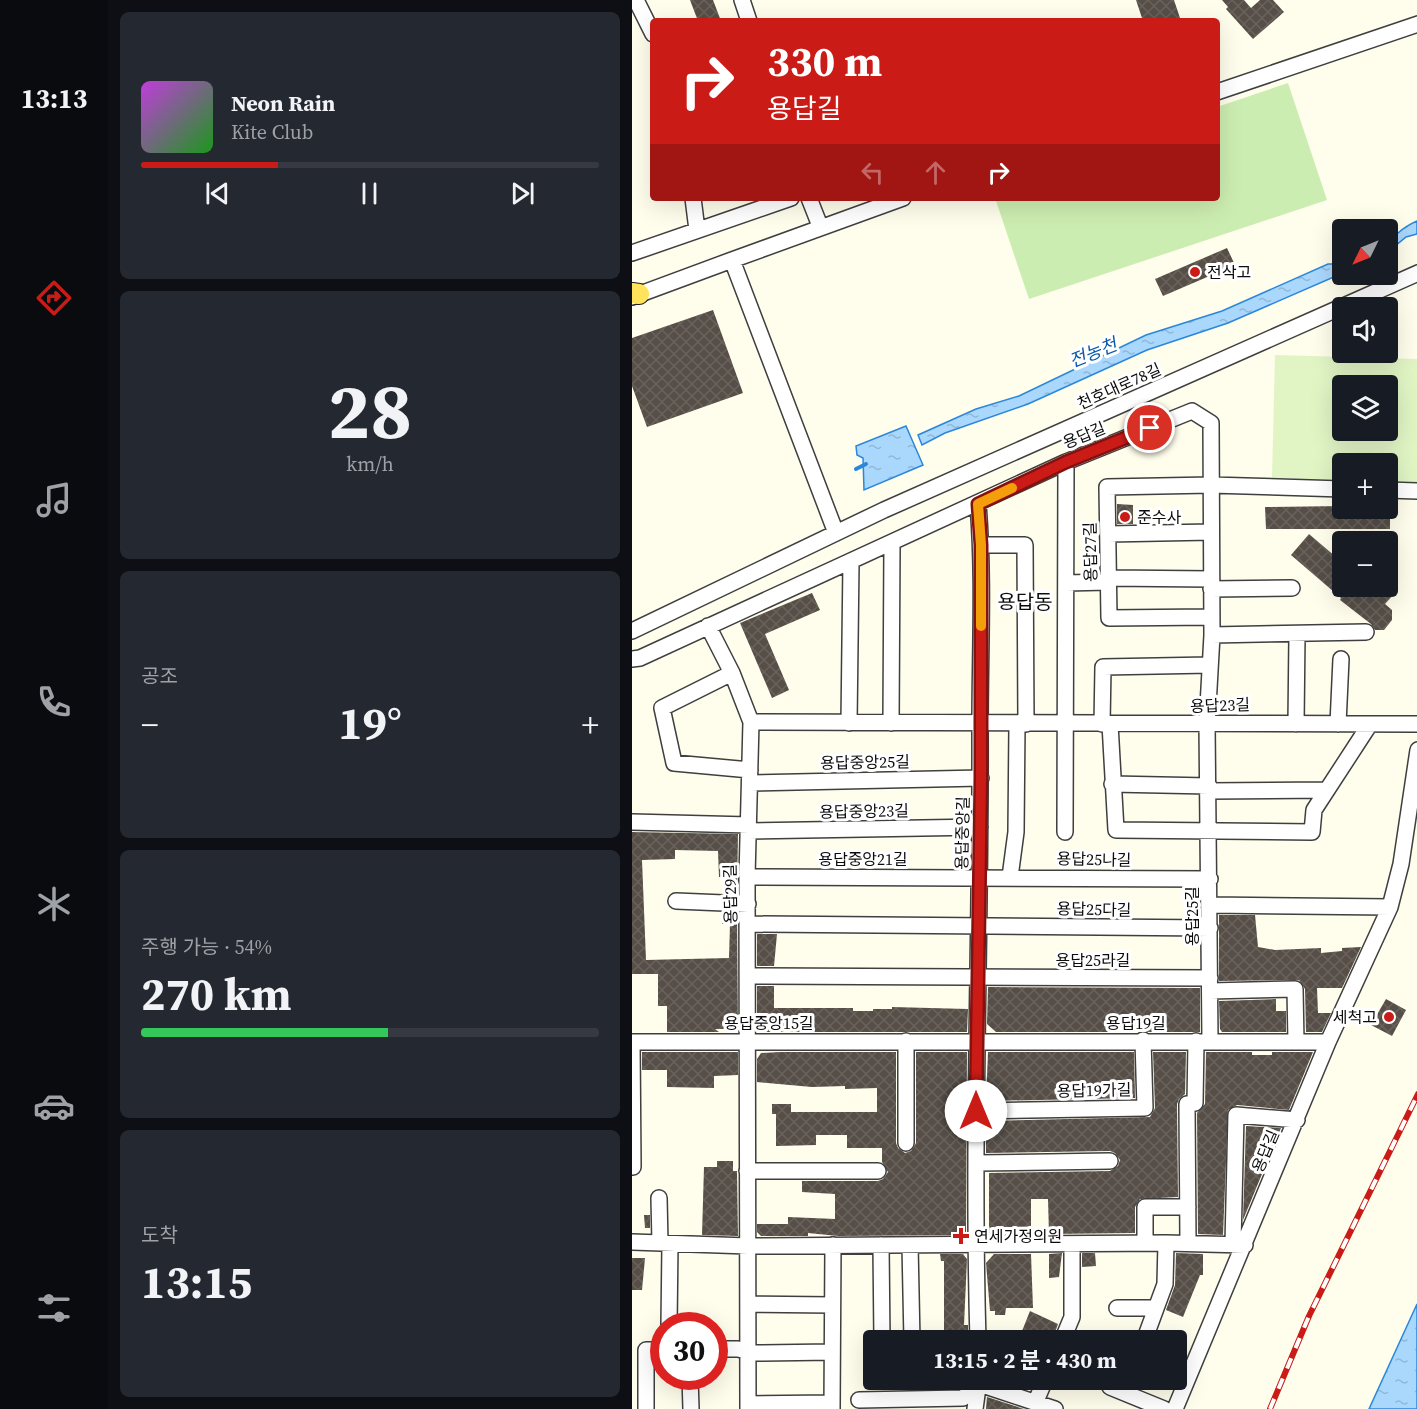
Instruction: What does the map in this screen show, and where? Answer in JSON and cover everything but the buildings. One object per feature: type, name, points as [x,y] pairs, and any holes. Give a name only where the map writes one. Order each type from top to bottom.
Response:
[{"type":"street","points":[[636,0],[650,28]]},
{"type":"street","points":[[742,0],[748,18]]},
{"type":"street","points":[[1220,91],[1418,24]]},
{"type":"street","points":[[693,201],[697,230]]},
{"type":"street","points":[[632,253],[782,201]]},
{"type":"street","points":[[810,201],[820,226]]},
{"type":"street","points":[[634,295],[894,201]]},
{"type":"street","points":[[732,260],[836,533]]},
{"type":"street","name":"천호대로78길","points":[[632,630],[836,533],[1418,273]]},
{"type":"street","name":"용답길","points":[[636,659],[1066,462],[1192,411],[1211,423],[1211,485]]},
{"type":"street","points":[[1065,832],[1066,462]]},
{"type":"street","points":[[1211,485],[1332,489]]},
{"type":"street","name":"용답25길","points":[[1188,1208],[1187,1104],[1195,1103],[1210,984],[1210,788],[1207,724],[1212,635],[1210,617],[1211,485]]},
{"type":"street","name":"용답27길","points":[[1210,617],[1109,618],[1107,487],[1211,485]]},
{"type":"street","points":[[1398,490],[1418,491]]},
{"type":"street","name":"용답중앙길","points":[[978,504],[981,545],[981,778],[976,1042],[978,1330]]},
{"type":"street","points":[[1108,534],[1211,532]]},
{"type":"street","points":[[891,723],[892,543]]},
{"type":"street","points":[[981,545],[1025,545],[1021,724],[1016,832],[1010,877]]},
{"type":"street","points":[[849,723],[851,562]]},
{"type":"street","points":[[1066,583],[1108,580],[1292,588]]},
{"type":"street","name":"용답29길","points":[[708,626],[732,674],[751,722],[747,877],[749,924],[748,1406],[832,1406]]},
{"type":"street","points":[[1212,635],[1366,632]]},
{"type":"street","points":[[1296,724],[1297,634]]},
{"type":"street","points":[[1338,724],[1341,659]]},
{"type":"street","points":[[1210,665],[1103,667],[1116,830],[1210,833],[1312,832],[1314,810],[1370,724]]},
{"type":"street","name":"용답중앙25길","points":[[732,674],[662,708],[674,763],[750,776],[981,778]]},
{"type":"street","name":"용답23길","points":[[751,722],[1418,724]]},
{"type":"street","name":"용답길","points":[[1175,1409],[1239,1245],[1297,1120],[1328,1042],[1390,907],[1401,864],[1418,750]]},
{"type":"street","points":[[1112,784],[1327,790]]},
{"type":"street","name":"용답중앙23길","points":[[632,822],[749,828],[980,827]]},
{"type":"street","name":"용답25나길","points":[[979,876],[1210,879]]},
{"type":"street","name":"용답중앙21길","points":[[747,877],[979,876]]},
{"type":"street","points":[[676,901],[748,904]]},
{"type":"street","points":[[1210,904],[1390,907]]},
{"type":"street","name":"용답25다길","points":[[749,924],[1210,928]]},
{"type":"street","name":"용답25라길","points":[[748,976],[977,978],[1210,984]]},
{"type":"street","points":[[1210,984],[1295,989],[1296,1042]]},
{"type":"street","name":"용답19길","points":[[976,1042],[1143,1040],[1328,1042]]},
{"type":"street","name":"용답19가길","points":[[976,1111],[1145,1108],[1143,1040]]},
{"type":"street","points":[[906,1041],[906,1143]]},
{"type":"street","name":"용답중앙15길","points":[[632,1167],[632,1042],[976,1042]]},
{"type":"street","points":[[632,1242],[748,1246],[1145,1243],[1239,1245],[1236,1114],[1297,1120]]},
{"type":"street","points":[[977,1163],[1110,1161]]},
{"type":"street","points":[[747,1171],[878,1171]]},
{"type":"street","points":[[659,1198],[665,1243],[668,1312]]},
{"type":"street","points":[[1145,1243],[1145,1207],[1188,1208],[1188,1243]]},
{"type":"street","points":[[1148,1330],[1165,1284],[1166,1243]]},
{"type":"street","points":[[832,1406],[833,1245]]},
{"type":"street","points":[[881,1245],[882,1330]]},
{"type":"street","points":[[910,1245],[912,1330]]},
{"type":"street","points":[[1067,1330],[1072,1317],[1072,1245]]},
{"type":"street","points":[[748,1304],[832,1305]]},
{"type":"street","points":[[1117,1308],[1156,1308]]},
{"type":"street","points":[[728,1349],[747,1350],[755,1353],[832,1352]]},
{"type":"street","points":[[639,1350],[646,1409]]},
{"type":"street","points":[[690,1390],[691,1409]]},
{"type":"street","points":[[859,1400],[905,1404],[963,1398],[971,1390]]},
{"type":"street","points":[[975,1409],[978,1390]]},
{"type":"street","points":[[1003,1390],[1055,1409]]},
{"type":"street","points":[[1036,1401],[1041,1390]]},
{"type":"street","points":[[1117,1390],[1164,1409]]},
{"type":"green space","points":[[1288,83],[1327,200],[1029,299],[996,201],[1220,201],[1220,106]]},
{"type":"green space","points":[[1275,355],[1332,357],[1332,363],[1398,363],[1398,358],[1417,359],[1417,482],[1398,481],[1398,453],[1332,453],[1332,480],[1272,478]]},
{"type":"water","points":[[1417,221],[1417,234],[1406,237],[1398,244],[1398,233]]},
{"type":"water","points":[[1332,264],[1332,278],[1228,323],[1147,350],[1028,404],[945,433],[922,445],[918,435],[976,409],[1019,396],[1146,335],[1222,311]]},
{"type":"water","points":[[906,426],[923,465],[864,490],[863,458],[857,455],[856,446]]},
{"type":"water","points":[[1417,1304],[1417,1409],[1369,1409]]},
{"type":"waterway","name":"전농천","points":[[856,469],[866,464]]},
{"type":"railway","points":[[1270,1409],[1309,1316],[1418,1094]]},
{"type":"slow traffic","points":[[981,626],[981,545],[978,504],[1012,488]]},
{"type":"place","name":"전삭고","points":[[1195,272]]},
{"type":"place","name":"준수사","points":[[1125,517]]},
{"type":"place","name":"세척고","points":[[1389,1017]]},
{"type":"place","name":"연세가정의원","points":[[961,1236]]},
{"type":"district","name":"용답동","points":[[1025,602]]},
{"type":"route","points":[[976,1111],[981,778],[981,545],[978,504],[1066,462],[1150,428]]}]
